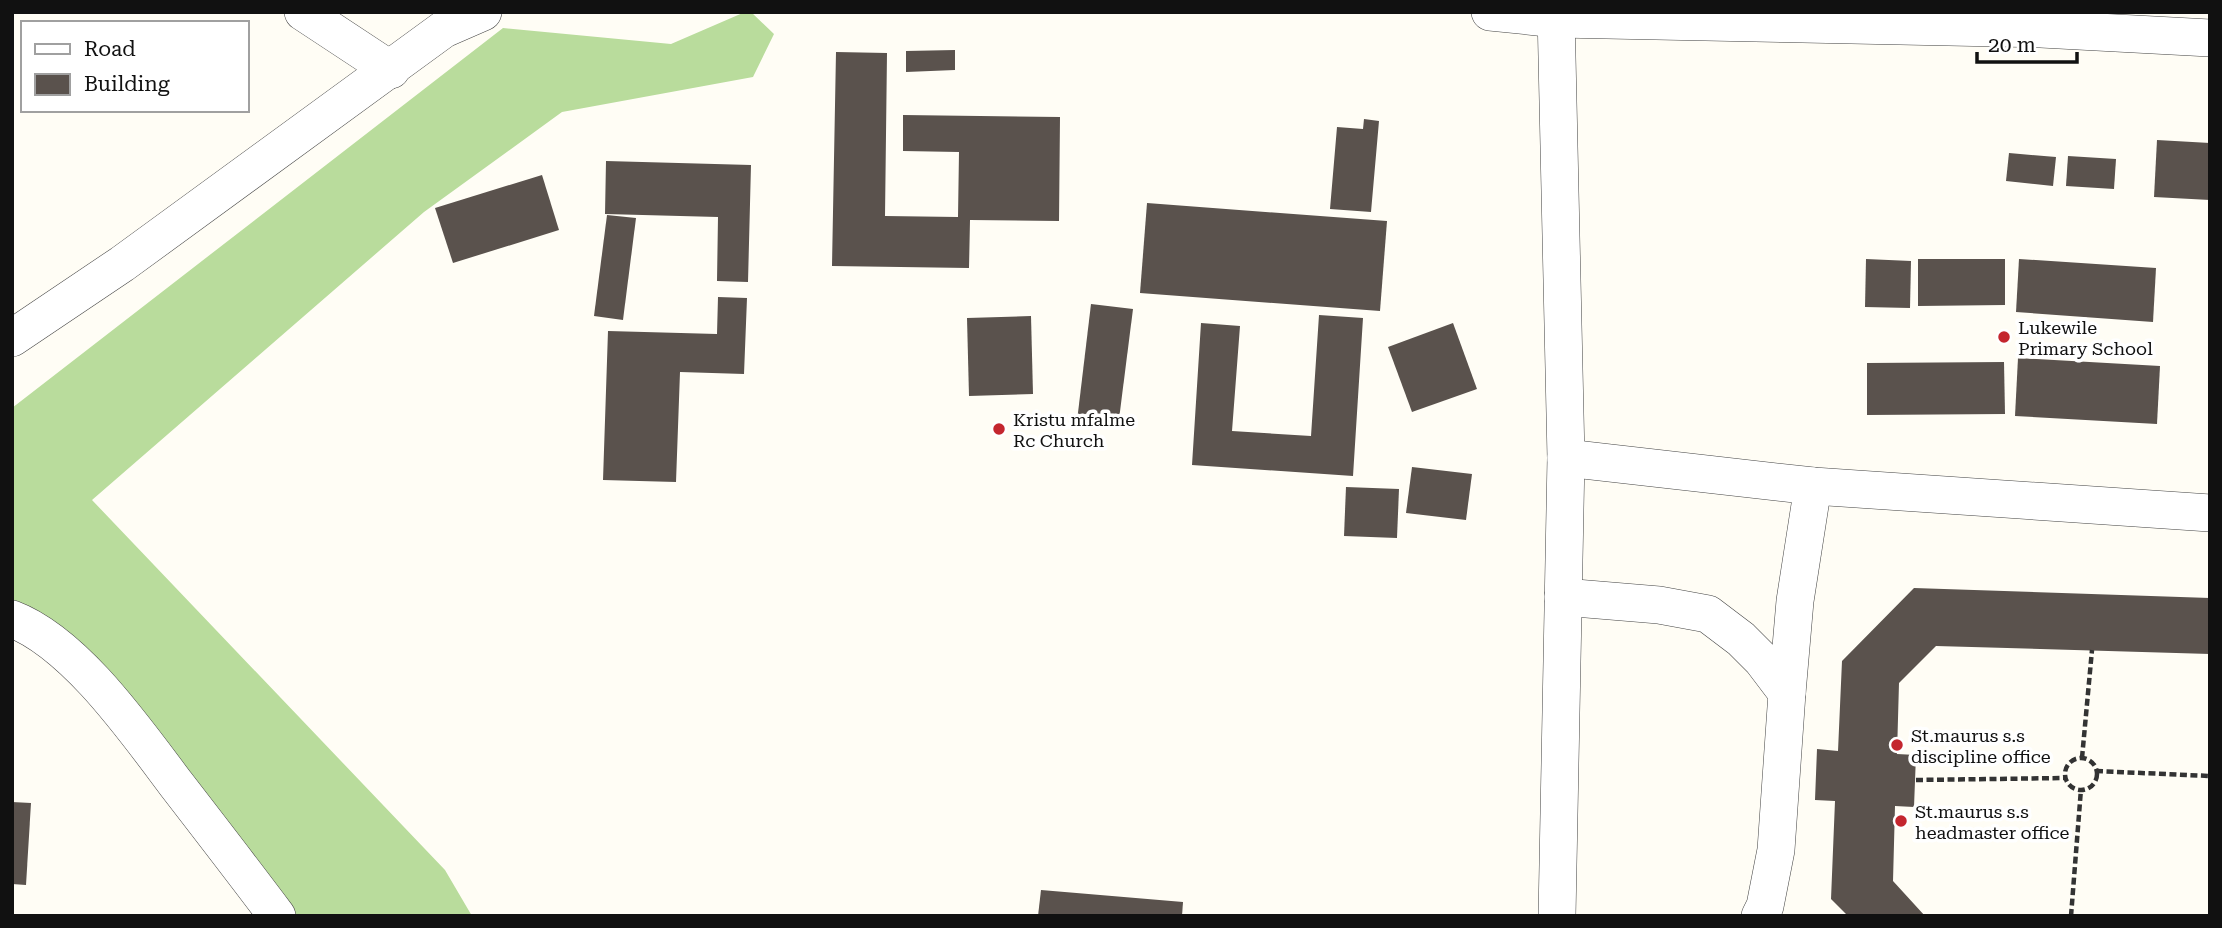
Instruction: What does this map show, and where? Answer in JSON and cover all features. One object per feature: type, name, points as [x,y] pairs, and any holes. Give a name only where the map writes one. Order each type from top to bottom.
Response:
[{"type":"street","points":[[12,338],[122,264],[444,29],[483,12]]},
{"type":"street","points":[[1490,12],[2041,29],[2210,37]]},
{"type":"street","points":[[307,14],[391,70]]},
{"type":"street","points":[[1556,16],[1566,458],[1557,916]]},
{"type":"street","points":[[1566,458],[1813,486],[2210,513]]},
{"type":"street","points":[[1760,916],[1765,906],[1776,850],[1795,601],[1813,486]]},
{"type":"street","points":[[1563,597],[1659,605],[1707,614],[1741,639],[1762,660],[1787,693]]},
{"type":"street","points":[[12,619],[25,624],[58,646],[115,704],[277,916]]},
{"type":"path","points":[[2082,758],[2092,650]]},
{"type":"path","points":[[2077,758],[2090,761],[2096,771],[2090,787],[2081,789],[2071,786],[2066,778],[2068,764],[2077,758]]},
{"type":"path","points":[[2096,771],[2210,776]]},
{"type":"path","points":[[1916,780],[2066,778]]},
{"type":"path","points":[[2071,916],[2081,789]]},
{"type":"green space","points":[[745,12],[751,12],[774,34],[753,77],[562,112],[424,212],[92,500],[445,870],[472,916],[297,916],[12,623],[12,408],[503,28],[671,44]]},
{"type":"building","points":[[955,50],[955,70],[906,72],[906,51]]},
{"type":"building","points":[[836,52],[887,53],[885,216],[958,217],[959,152],[903,151],[903,115],[1060,117],[1059,221],[970,220],[969,268],[832,266]]},
{"type":"building","points":[[1364,119],[1379,121],[1371,212],[1330,209],[1337,127],[1363,129]]},
{"type":"building","points":[[2157,140],[2210,143],[2210,200],[2154,197]]},
{"type":"building","points":[[2009,153],[2056,157],[2053,186],[2006,181]]},
{"type":"building","points":[[2068,156],[2116,159],[2114,189],[2066,186]]},
{"type":"building","points":[[606,161],[751,165],[748,282],[717,281],[718,217],[605,214]]},
{"type":"building","points":[[542,175],[559,230],[453,263],[435,208]]},
{"type":"building","points":[[1147,203],[1387,221],[1380,311],[1140,293]]},
{"type":"building","points":[[607,215],[636,218],[623,320],[594,316]]},
{"type":"building","points":[[1866,259],[1911,261],[1910,308],[1865,307]]},
{"type":"building","points":[[1918,259],[2005,259],[2005,305],[1918,306]]},
{"type":"building","points":[[2019,259],[2156,268],[2153,322],[2016,312]]},
{"type":"building","points":[[718,297],[747,298],[744,374],[680,372],[676,482],[603,480],[608,331],[717,334]]},
{"type":"building","points":[[1091,304],[1133,309],[1118,427],[1077,421]]},
{"type":"building","points":[[1319,315],[1363,318],[1353,476],[1192,465],[1201,323],[1240,326],[1232,431],[1311,436]]},
{"type":"building","points":[[1031,316],[1033,394],[969,396],[967,318]]},
{"type":"building","points":[[1453,323],[1477,389],[1412,412],[1388,347]]},
{"type":"building","points":[[2018,358],[2160,366],[2157,424],[2015,416]]},
{"type":"building","points":[[2004,362],[2005,414],[1867,415],[1867,363]]},
{"type":"building","points":[[1412,467],[1472,474],[1466,520],[1406,513]]},
{"type":"building","points":[[1346,487],[1399,489],[1397,538],[1344,536]]},
{"type":"building","points":[[1914,588],[2210,598],[2210,654],[1936,646],[1899,683],[1897,754],[1916,755],[1914,807],[1895,806],[1893,881],[1925,916],[1848,916],[1831,899],[1835,801],[1815,800],[1817,749],[1838,751],[1842,661]]},
{"type":"building","points":[[12,802],[31,803],[26,885],[12,884]]},
{"type":"building","points":[[1041,890],[1183,902],[1182,916],[1038,916]]},
{"type":"place","name":"Lukewile Primary School","points":[[2004,337]]},
{"type":"place","name":"Kristu mfalme Rc Church","points":[[999,429]]},
{"type":"place","name":"St.maurus s.s discipline office","points":[[1897,745]]},
{"type":"place","name":"St.maurus s.s headmaster office","points":[[1901,821]]}]
